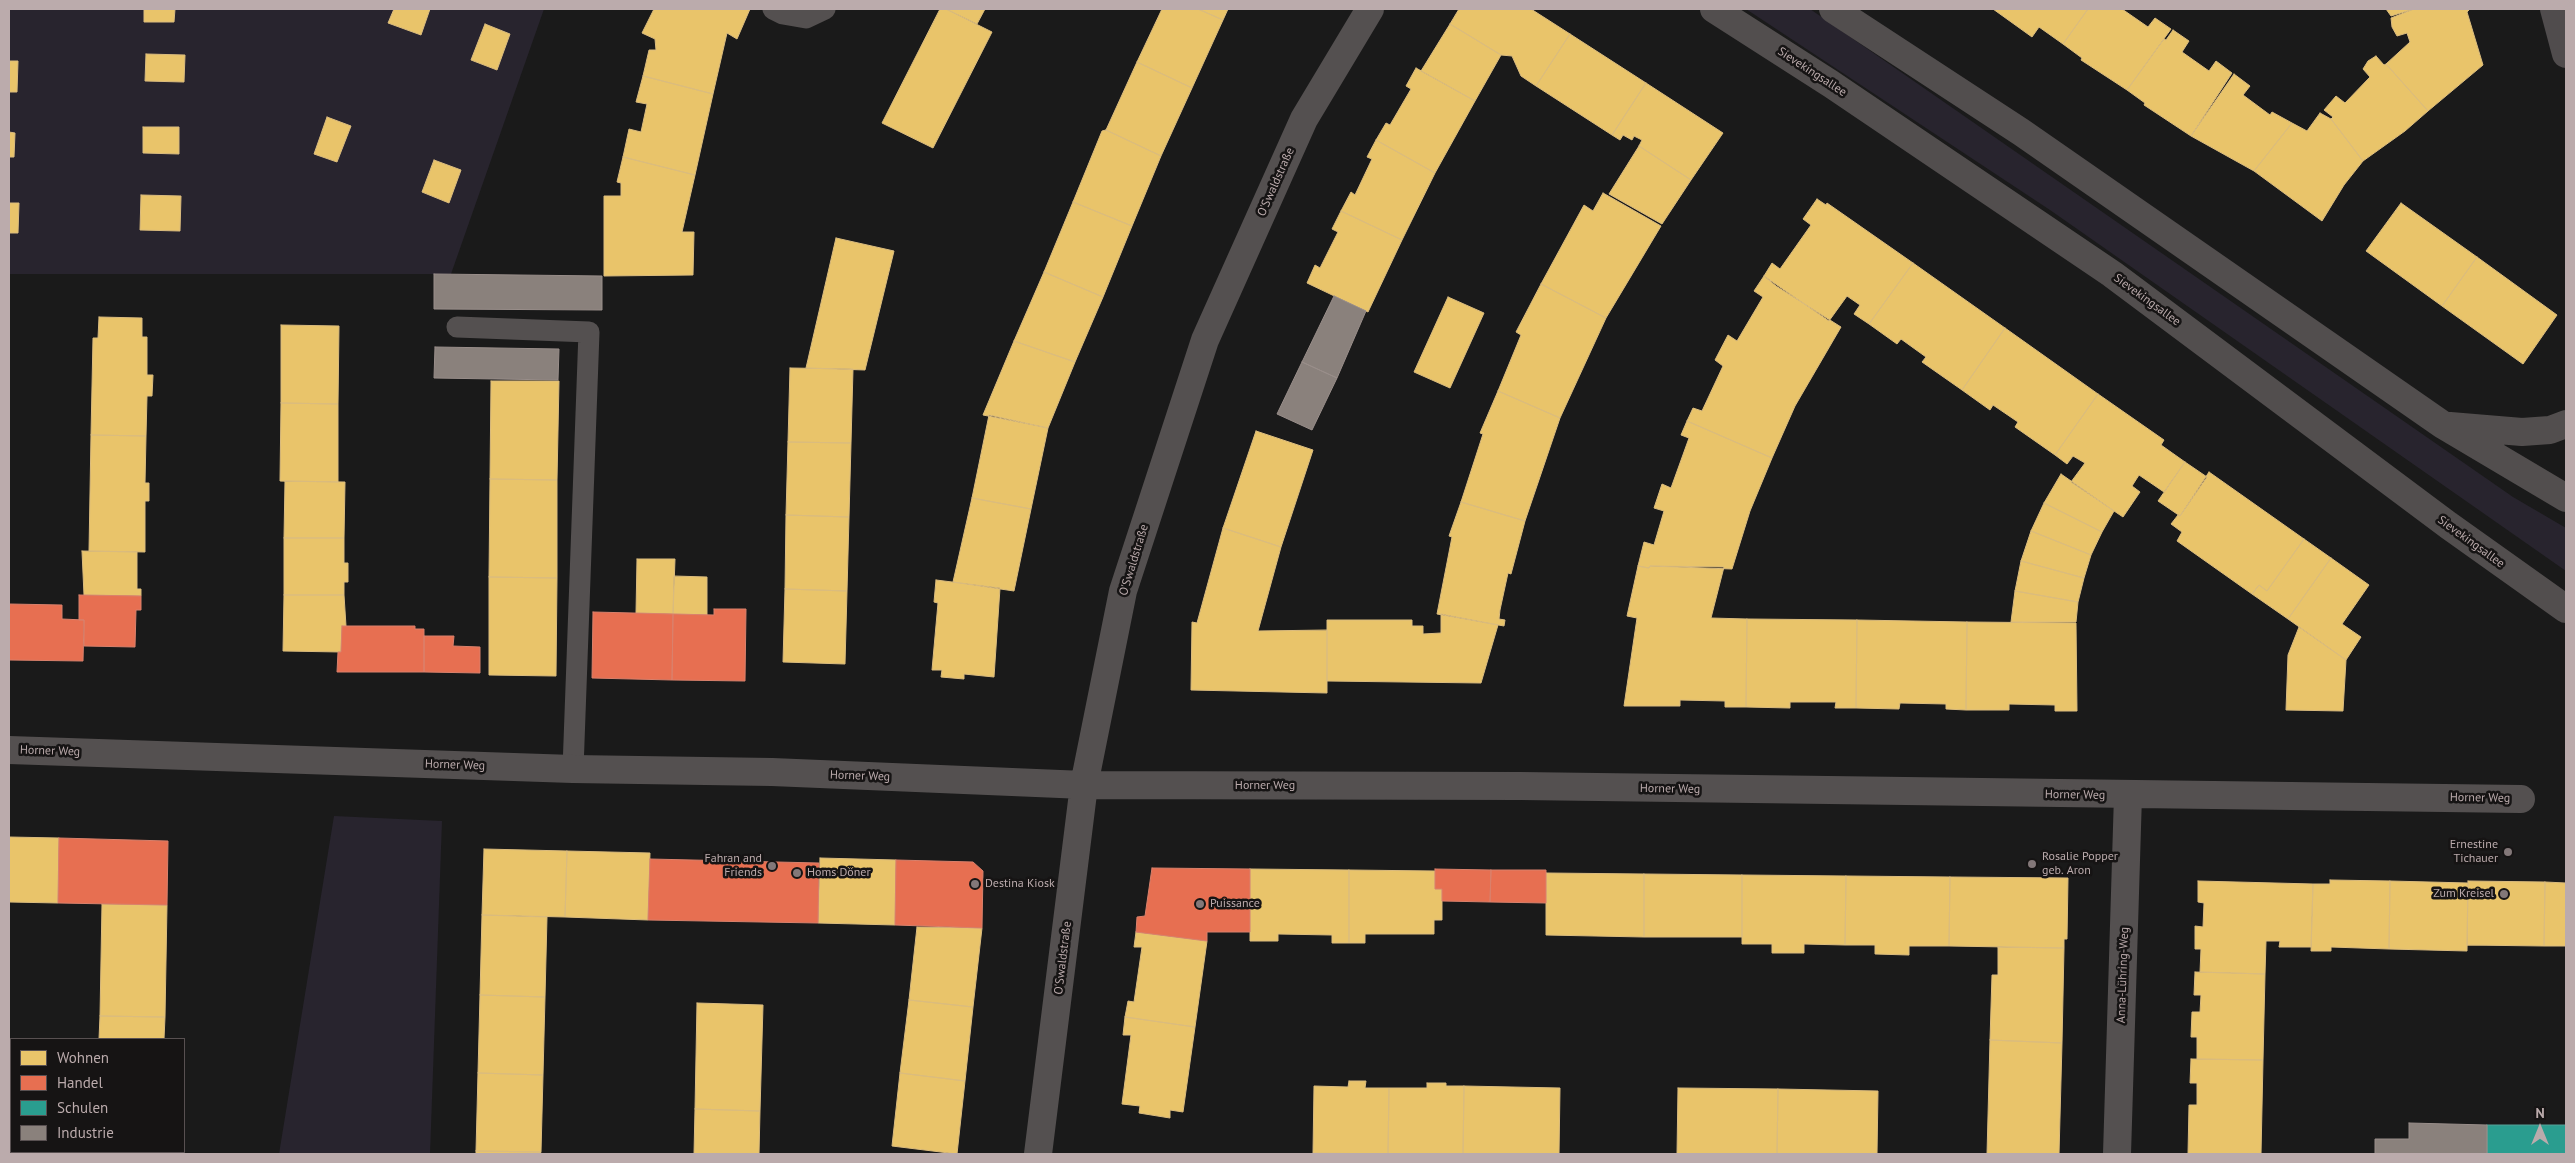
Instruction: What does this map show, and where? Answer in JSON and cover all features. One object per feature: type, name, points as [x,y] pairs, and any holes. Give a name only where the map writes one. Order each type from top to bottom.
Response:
[{"type":"main road","name":"Sievekingsallee","points":[[1714,9],[1831,84],[2112,274],[2448,525],[2566,609]]},
{"type":"main road","points":[[1833,9],[2021,132],[2443,425],[2566,498]]},
{"type":"main road","points":[[2554,9],[2566,54]]},
{"type":"main road","points":[[2443,425],[2522,432],[2550,430],[2566,424]]},
{"type":"street","name":"O'Swaldstraße","points":[[1038,1154],[1084,785],[1123,591],[1205,340],[1304,119],[1370,9]]},
{"type":"street","name":"Horner Weg","points":[[9,750],[573,769],[772,772],[1084,785],[1521,786],[2521,799]]},
{"type":"street","name":"Anna-Lühring-Weg","points":[[2118,1154],[2128,795]]},
{"type":"lane","points":[[773,9],[782,14],[806,18],[825,9]]},
{"type":"lane","points":[[457,327],[589,332],[573,769]]},
{"type":"shaded area","points":[[9,9],[544,9],[451,274],[9,274]]},
{"type":"shaded area","points":[[1746,9],[1810,9],[2513,497],[2566,528],[2566,571],[2050,210]]},
{"type":"shaded area","points":[[334,816],[442,821],[430,1154],[279,1154]]},
{"type":"building: Wohnen","points":[[144,9],[175,9],[174,22],[144,22]]},
{"type":"building: Wohnen","points":[[394,9],[430,9],[421,35],[388,23]]},
{"type":"building: Wohnen","points":[[654,9],[750,9],[737,39],[727,33],[713,94],[643,76],[649,50],[656,50],[655,39],[642,33]]},
{"type":"building: Wohnen","points":[[940,9],[946,9],[992,32],[933,148],[882,123]]},
{"type":"building: Wohnen","points":[[946,9],[985,9],[977,24]]},
{"type":"building: Wohnen","points":[[1162,9],[1198,9],[1223,20],[1192,88],[1137,62]]},
{"type":"building: Wohnen","points":[[1198,9],[1228,9],[1223,20]]},
{"type":"building: Wohnen","points":[[1459,9],[1531,9],[1570,34],[1536,86],[1521,76],[1512,56],[1501,55],[1450,24]]},
{"type":"building: Wohnen","points":[[1993,9],[2088,9],[2063,44],[2039,27],[2032,37]]},
{"type":"building: Wohnen","points":[[2088,9],[2122,9],[2148,27],[2155,18],[2171,29],[2127,90],[2081,60],[2082,58],[2063,44]]},
{"type":"building: Wohnen","points":[[2386,9],[2414,9],[2391,16]]},
{"type":"building: Wohnen","points":[[2414,9],[2470,9],[2467,12],[2483,65],[2428,111],[2386,64],[2410,42],[2407,33],[2397,36],[2392,27],[2391,18]]},
{"type":"building: Wohnen","points":[[485,24],[510,34],[497,70],[471,60]]},
{"type":"building: Wohnen","points":[[1450,24],[1501,55],[1475,101],[1421,71]]},
{"type":"building: Wohnen","points":[[2173,30],[2189,41],[2182,52],[2209,71],[2216,61],[2232,73],[2191,136],[2144,105],[2145,103],[2127,90],[2164,39],[2166,40]]},
{"type":"building: Wohnen","points":[[1570,34],[1646,83],[1612,135],[1536,86]]},
{"type":"building: Wohnen","points":[[146,54],[185,55],[184,82],[145,81]]},
{"type":"building: Wohnen","points":[[2376,56],[2384,65],[2386,64],[2428,111],[2405,131],[2363,161],[2331,119],[2333,117],[2324,110],[2336,96],[2345,103],[2370,77],[2363,69],[2368,61]]},
{"type":"building: Wohnen","points":[[9,61],[18,61],[17,92],[9,92]]},
{"type":"building: Wohnen","points":[[1137,62],[1192,88],[1161,156],[1106,130]]},
{"type":"building: Wohnen","points":[[1416,68],[1475,101],[1435,173],[1376,140],[1386,123],[1390,125],[1411,89],[1406,86]]},
{"type":"building: Wohnen","points":[[2234,74],[2250,86],[2243,95],[2270,115],[2272,112],[2292,123],[2254,171],[2191,136]]},
{"type":"building: Wohnen","points":[[643,76],[713,94],[695,175],[623,157],[629,129],[641,132],[647,104],[636,102]]},
{"type":"building: Wohnen","points":[[1646,83],[1723,133],[1691,180],[1639,146],[1642,140],[1634,136],[1632,140],[1623,135],[1620,140],[1612,135]]},
{"type":"building: Wohnen","points":[[2320,113],[2331,119],[2363,161],[2344,185],[2322,221],[2254,171],[2292,123],[2307,131]]},
{"type":"building: Wohnen","points":[[327,117],[351,126],[337,162],[314,154]]},
{"type":"building: Wohnen","points":[[143,127],[179,127],[179,154],[143,153]]},
{"type":"building: Wohnen","points":[[1106,130],[1161,156],[1132,226],[1073,202],[1102,131]]},
{"type":"building: Wohnen","points":[[9,132],[15,133],[14,157],[9,157]]},
{"type":"building: Wohnen","points":[[1376,140],[1435,173],[1402,240],[1341,211],[1351,192],[1355,195],[1372,159],[1367,157]]},
{"type":"building: Wohnen","points":[[1639,146],[1691,180],[1662,224],[1609,194]]},
{"type":"building: Wohnen","points":[[623,157],[695,175],[682,232],[694,232],[693,275],[604,276],[604,196],[621,196],[621,183],[617,182]]},
{"type":"building: Wohnen","points":[[434,160],[461,170],[449,203],[422,192]]},
{"type":"building: Wohnen","points":[[1603,193],[1661,226],[1606,318],[1541,284],[1584,205],[1593,211]]},
{"type":"building: Wohnen","points":[[141,195],[181,196],[180,231],[140,230]]},
{"type":"building: Wohnen","points":[[1817,199],[1826,205],[1827,203],[1913,263],[1869,324],[1854,314],[1860,305],[1847,296],[1829,321],[1764,276],[1772,263],[1780,269],[1811,225],[1803,219]]},
{"type":"building: Wohnen","points":[[1073,202],[1132,226],[1103,297],[1044,272]]},
{"type":"building: Wohnen","points":[[9,203],[19,203],[18,233],[9,233]]},
{"type":"building: Wohnen","points":[[2401,203],[2477,257],[2442,306],[2366,251]]},
{"type":"building: Wohnen","points":[[1341,211],[1402,240],[1368,312],[1307,283],[1315,265],[1320,268],[1338,232],[1332,229]]},
{"type":"building: Wohnen","points":[[836,238],[894,251],[865,370],[806,368]]},
{"type":"building: Wohnen","points":[[2477,257],[2557,315],[2523,364],[2442,306]]},
{"type":"building: Wohnen","points":[[1913,263],[2005,328],[1962,390],[1922,362],[1926,357],[1901,339],[1897,344],[1869,324]]},
{"type":"building: Wohnen","points":[[1044,272],[1103,297],[1075,362],[1014,341]]},
{"type":"building: Wohnen","points":[[1764,276],[1776,286],[1841,327],[1795,406],[1772,458],[1687,421],[1693,408],[1702,411],[1723,366],[1715,360],[1728,335],[1737,341],[1763,297],[1754,291]]},
{"type":"building: Wohnen","points":[[1541,284],[1606,318],[1560,418],[1498,391],[1521,335],[1516,332]]},
{"type":"building: Wohnen","points":[[1448,297],[1484,313],[1450,388],[1414,372]]},
{"type":"building: Wohnen","points":[[99,317],[142,318],[142,337],[147,337],[147,375],[153,375],[152,396],[147,396],[146,436],[91,435],[93,338],[98,338]]},
{"type":"building: Wohnen","points":[[281,325],[339,326],[338,404],[281,403]]},
{"type":"building: Wohnen","points":[[2005,328],[2098,394],[2055,455],[2015,427],[2018,422],[1993,405],[1990,410],[1962,390]]},
{"type":"building: Wohnen","points":[[1014,341],[1075,362],[1048,428],[983,415]]},
{"type":"building: Wohnen","points":[[790,368],[853,369],[851,443],[788,442]]},
{"type":"building: Wohnen","points":[[491,381],[559,381],[557,480],[490,479]]},
{"type":"building: Wohnen","points":[[1498,391],[1560,418],[1525,521],[1461,502],[1483,434],[1480,433]]},
{"type":"building: Wohnen","points":[[2098,394],[2164,440],[2161,445],[2185,462],[2164,492],[2139,475],[2132,486],[2140,492],[2123,517],[2071,482],[2085,463],[2073,456],[2067,464],[2055,455]]},
{"type":"building: Wohnen","points":[[281,403],[338,404],[338,482],[280,481]]},
{"type":"building: Wohnen","points":[[989,415],[1048,428],[1031,509],[972,498]]},
{"type":"building: Wohnen","points":[[1687,421],[1772,458],[1750,511],[1732,569],[1650,566],[1649,568],[1638,566],[1644,542],[1654,545],[1664,511],[1654,508],[1662,484],[1671,488],[1689,438],[1681,435]]},
{"type":"building: Wohnen","points":[[1256,431],[1313,450],[1281,547],[1223,528]]},
{"type":"building: Wohnen","points":[[91,435],[146,436],[145,483],[149,483],[149,501],[145,501],[145,552],[89,551]]},
{"type":"building: Wohnen","points":[[788,442],[851,443],[849,517],[786,515]]},
{"type":"building: Wohnen","points":[[2185,462],[2207,477],[2180,516],[2158,501]]},
{"type":"building: Wohnen","points":[[2209,472],[2304,539],[2267,591],[2259,585],[2252,594],[2177,541],[2182,532],[2171,524],[2178,515],[2180,516]]},
{"type":"building: Wohnen","points":[[2061,474],[2114,511],[2102,532],[2044,503]]},
{"type":"building: Wohnen","points":[[490,479],[557,480],[557,578],[489,577]]},
{"type":"building: Wohnen","points":[[285,481],[345,482],[344,538],[284,538]]},
{"type":"building: Wohnen","points":[[972,498],[1031,509],[1014,591],[953,582]]},
{"type":"building: Wohnen","points":[[1461,502],[1525,521],[1511,574],[1508,573],[1500,610],[1499,619],[1505,620],[1504,626],[1437,614],[1452,537],[1449,536]]},
{"type":"building: Wohnen","points":[[2044,503],[2102,532],[2091,555],[2031,531]]},
{"type":"building: Wohnen","points":[[786,515],[849,517],[847,591],[785,589]]},
{"type":"building: Wohnen","points":[[1223,528],[1281,547],[1258,631],[1327,630],[1327,693],[1191,690],[1192,622],[1197,623]]},
{"type":"building: Wohnen","points":[[2031,531],[2091,555],[2084,578],[2021,561]]},
{"type":"building: Wohnen","points":[[284,538],[344,538],[344,563],[348,563],[348,582],[344,582],[344,595],[284,595]]},
{"type":"building: Wohnen","points":[[2304,539],[2331,558],[2288,619],[2252,594],[2259,585],[2267,591]]},
{"type":"building: Wohnen","points":[[82,551],[137,552],[137,589],[141,589],[141,596],[84,595]]},
{"type":"building: Wohnen","points":[[2331,558],[2369,585],[2342,624],[2361,637],[2346,660],[2288,619]]},
{"type":"building: Wohnen","points":[[637,559],[675,559],[673,614],[636,613]]},
{"type":"building: Wohnen","points":[[2021,561],[2084,578],[2078,602],[2015,591]]},
{"type":"building: Wohnen","points":[[1638,566],[1649,568],[1650,566],[1724,567],[1711,618],[1747,619],[1746,707],[1725,707],[1725,701],[1680,700],[1680,706],[1624,706],[1637,618],[1627,616]]},
{"type":"building: Wohnen","points":[[674,576],[707,577],[707,615],[673,614]]},
{"type":"building: Wohnen","points":[[489,577],[557,578],[556,676],[489,675]]},
{"type":"building: Wohnen","points":[[936,580],[1000,588],[994,677],[964,674],[964,679],[941,677],[942,670],[932,670],[938,603],[934,602]]},
{"type":"building: Wohnen","points":[[785,589],[847,591],[845,664],[783,662]]},
{"type":"building: Wohnen","points":[[2015,591],[2078,602],[2076,622],[2011,622]]},
{"type":"building: Wohnen","points":[[284,595],[344,595],[346,626],[342,626],[341,652],[283,651]]},
{"type":"building: Wohnen","points":[[1441,614],[1498,625],[1481,683],[1327,681],[1327,620],[1412,620],[1412,626],[1423,626],[1423,634],[1441,633]]},
{"type":"building: Wohnen","points":[[1747,619],[1857,620],[1856,708],[1835,708],[1836,702],[1790,702],[1790,708],[1746,707]]},
{"type":"building: Wohnen","points":[[1857,620],[1967,622],[1966,710],[1946,709],[1946,704],[1900,703],[1899,709],[1856,708]]},
{"type":"building: Wohnen","points":[[1967,622],[2076,623],[2077,711],[2055,711],[2055,705],[2009,704],[2009,710],[1966,710]]},
{"type":"building: Wohnen","points":[[2299,627],[2346,660],[2343,711],[2286,710],[2288,655]]},
{"type":"building: Wohnen","points":[[9,837],[59,838],[58,903],[9,902]]},
{"type":"building: Wohnen","points":[[484,849],[567,851],[565,917],[482,915]]},
{"type":"building: Wohnen","points":[[567,851],[650,853],[648,920],[565,917]]},
{"type":"building: Wohnen","points":[[820,858],[896,860],[895,925],[818,923]]},
{"type":"building: Wohnen","points":[[1250,869],[1349,870],[1349,943],[1332,943],[1332,935],[1278,934],[1278,941],[1250,941]]},
{"type":"building: Wohnen","points":[[1349,870],[1435,871],[1435,889],[1442,889],[1442,920],[1434,920],[1434,934],[1365,934],[1365,943],[1349,943]]},
{"type":"building: Wohnen","points":[[1546,873],[1644,874],[1644,937],[1546,935]]},
{"type":"building: Wohnen","points":[[1644,874],[1742,875],[1742,937],[1644,937]]},
{"type":"building: Wohnen","points":[[1742,875],[1846,876],[1845,945],[1804,944],[1804,953],[1772,953],[1772,944],[1742,944]]},
{"type":"building: Wohnen","points":[[1846,876],[1950,877],[1949,946],[1909,946],[1909,955],[1875,954],[1875,945],[1845,945]]},
{"type":"building: Wohnen","points":[[1950,877],[2068,878],[2067,939],[2064,939],[2064,948],[1949,946]]},
{"type":"building: Wohnen","points":[[2330,880],[2390,881],[2389,949],[2331,947],[2331,951],[2311,951],[2313,884],[2330,884]]},
{"type":"building: Wohnen","points":[[2198,881],[2313,884],[2311,947],[2279,947],[2280,941],[2266,941],[2265,974],[2200,972],[2201,949],[2195,949],[2195,926],[2203,927],[2204,903],[2198,902]]},
{"type":"building: Wohnen","points":[[2390,881],[2468,883],[2467,951],[2389,949]]},
{"type":"building: Wohnen","points":[[2468,881],[2545,882],[2544,946],[2467,945]]},
{"type":"building: Wohnen","points":[[2545,882],[2566,883],[2566,946],[2544,946]]},
{"type":"building: Wohnen","points":[[102,904],[167,905],[165,1017],[100,1016]]},
{"type":"building: Wohnen","points":[[482,915],[547,917],[545,997],[480,995]]},
{"type":"building: Wohnen","points":[[917,927],[982,928],[973,1007],[909,1000]]},
{"type":"building: Wohnen","points":[[1136,932],[1207,941],[1195,1027],[1125,1017],[1128,1001],[1134,1002],[1142,947],[1134,947]]},
{"type":"building: Wohnen","points":[[1998,947],[2064,948],[2062,1043],[1990,1040],[1992,975],[1998,975]]},
{"type":"building: Wohnen","points":[[2195,972],[2265,974],[2263,1060],[2197,1059],[2197,1037],[2191,1037],[2192,1012],[2200,1012],[2201,995],[2194,995]]},
{"type":"building: Wohnen","points":[[480,995],[545,997],[543,1075],[478,1073]]},
{"type":"building: Wohnen","points":[[909,1000],[973,1007],[965,1081],[900,1073]]},
{"type":"building: Wohnen","points":[[697,1003],[763,1005],[760,1111],[695,1109]]},
{"type":"building: Wohnen","points":[[100,1016],[165,1017],[164,1038],[99,1038]]},
{"type":"building: Wohnen","points":[[1125,1017],[1195,1027],[1183,1112],[1170,1110],[1170,1118],[1139,1113],[1140,1106],[1122,1104],[1131,1035],[1123,1035]]},
{"type":"building: Wohnen","points":[[1990,1040],[2062,1043],[2059,1154],[1987,1154]]},
{"type":"building: Wohnen","points":[[2191,1059],[2263,1060],[2261,1154],[2188,1154],[2189,1105],[2197,1105],[2197,1083],[2190,1083]]},
{"type":"building: Wohnen","points":[[478,1073],[543,1075],[541,1152],[476,1151]]},
{"type":"building: Wohnen","points":[[900,1073],[965,1081],[957,1154],[892,1146]]},
{"type":"building: Wohnen","points":[[1349,1081],[1366,1081],[1365,1088],[1389,1088],[1388,1154],[1313,1153],[1314,1086],[1348,1087]]},
{"type":"building: Wohnen","points":[[1427,1083],[1446,1083],[1446,1086],[1464,1086],[1463,1154],[1388,1154],[1389,1088],[1427,1088]]},
{"type":"building: Wohnen","points":[[1464,1086],[1560,1088],[1559,1154],[1463,1154]]},
{"type":"building: Wohnen","points":[[1678,1088],[1778,1089],[1777,1154],[1677,1154]]},
{"type":"building: Wohnen","points":[[1778,1089],[1878,1091],[1877,1154],[1777,1154]]},
{"type":"building: Wohnen","points":[[695,1109],[760,1111],[759,1154],[694,1154]]},
{"type":"building: Wohnen","points":[[476,1151],[541,1152],[540,1154],[476,1154]]},
{"type":"building: Wohnen","points":[[97,1153],[162,1153],[162,1154]]},
{"type":"building: Handel","points":[[79,595],[141,596],[141,610],[136,610],[135,647],[84,646],[84,620],[79,620]]},
{"type":"building: Handel","points":[[9,604],[62,605],[62,619],[84,620],[83,661],[9,660]]},
{"type":"building: Handel","points":[[714,609],[746,609],[745,681],[672,680],[673,614],[714,615]]},
{"type":"building: Handel","points":[[593,612],[673,614],[672,680],[592,678]]},
{"type":"building: Handel","points":[[342,626],[415,626],[415,629],[424,629],[424,672],[337,672],[338,652],[341,652]]},
{"type":"building: Handel","points":[[424,636],[454,636],[453,646],[480,647],[480,673],[424,672]]},
{"type":"building: Handel","points":[[59,838],[168,841],[167,905],[58,903]]},
{"type":"building: Handel","points":[[650,859],[819,863],[818,923],[648,920]]},
{"type":"building: Handel","points":[[896,860],[973,862],[983,871],[982,928],[895,925]]},
{"type":"building: Handel","points":[[1152,868],[1250,869],[1250,932],[1207,932],[1207,941],[1136,932],[1137,917],[1145,916]]},
{"type":"building: Handel","points":[[1435,869],[1491,870],[1490,902],[1442,901],[1442,889],[1435,889]]},
{"type":"building: Handel","points":[[1491,870],[1546,870],[1546,903],[1490,902]]},
{"type":"building: Schulen","points":[[2487,1125],[2566,1125],[2566,1154],[2487,1154]]},
{"type":"building: Industrie","points":[[434,274],[602,276],[602,310],[434,309]]},
{"type":"building: Industrie","points":[[1334,296],[1366,311],[1337,378],[1302,362]]},
{"type":"building: Industrie","points":[[435,347],[559,349],[558,380],[434,378]]},
{"type":"building: Industrie","points":[[1302,362],[1337,378],[1312,430],[1277,414]]},
{"type":"building: Industrie","points":[[2409,1123],[2487,1125],[2487,1154],[2375,1154],[2375,1139],[2409,1139]]},
{"type":"place","name":"Ernestine Tichauer","points":[[2508,852]]},
{"type":"place","name":"Rosalie Popper geb. Aron","points":[[2032,864]]},
{"type":"place","name":"Fahran and Friends","points":[[772,866]]},
{"type":"place","name":"Homs Döner","points":[[797,873]]},
{"type":"place","name":"Destina Kiosk","points":[[975,884]]},
{"type":"place","name":"Zum Kreisel","points":[[2504,894]]},
{"type":"place","name":"Puissance","points":[[1200,904]]}]
